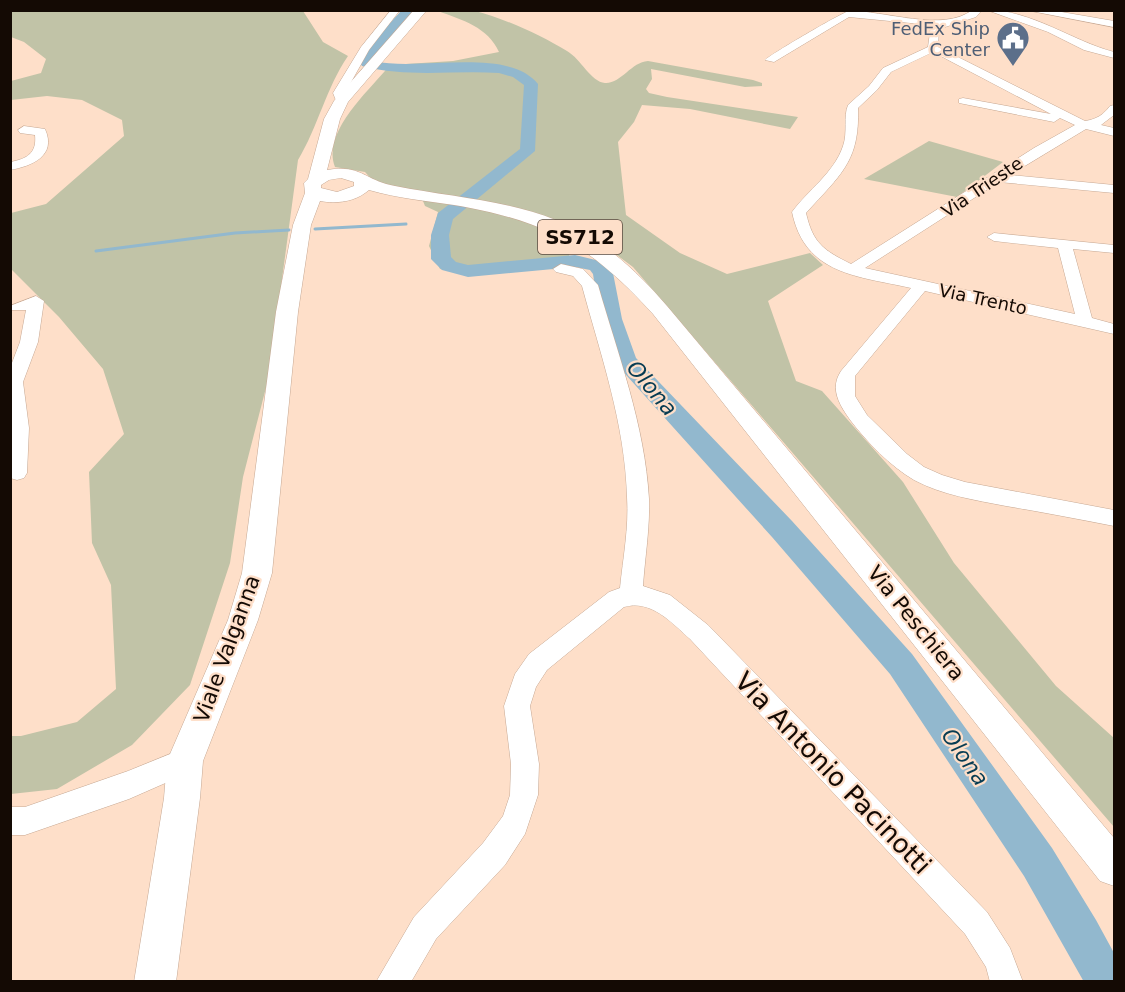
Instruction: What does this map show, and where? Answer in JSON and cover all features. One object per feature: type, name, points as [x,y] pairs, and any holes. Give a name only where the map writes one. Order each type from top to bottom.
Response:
[{"type":"main road","name":"Viale Valganna","points":[[155,981],[182,798],[185,760],[243,620],[257,573],[287,312],[332,119],[341,101],[364,69],[421,10]]},
{"type":"main road","points":[[335,173],[356,175],[362,178],[360,188],[346,196],[317,189],[335,173]]},
{"type":"main road","name":"Via Peschiera","points":[[360,188],[504,209],[543,220],[578,236],[599,249],[627,273],[718,380],[1114,867]]},
{"type":"street","points":[[364,69],[363,49],[396,10]]},
{"type":"street","points":[[885,10],[896,17]]},
{"type":"street","points":[[978,10],[973,15],[934,27],[933,48],[1070,119],[1114,132]]},
{"type":"street","points":[[991,10],[1003,16],[1051,30],[1088,48],[1114,55]]},
{"type":"street","points":[[1030,10],[1066,18],[1114,24]]},
{"type":"street","points":[[770,60],[848,14],[942,23]]},
{"type":"street","name":"Via Trento","points":[[933,48],[887,70],[873,88],[852,107],[852,134],[843,159],[799,212],[803,231],[816,252],[851,270],[1114,329]]},
{"type":"street","points":[[963,101],[1070,119]]},
{"type":"street","name":"Via Trieste","points":[[851,270],[1084,125],[1097,123],[1107,117],[1114,108]]},
{"type":"street","points":[[10,166],[29,163],[39,154],[43,145],[41,132],[24,130]]},
{"type":"street","points":[[996,178],[1114,189]]},
{"type":"street","points":[[994,237],[1114,249]]},
{"type":"street","points":[[1064,243],[1085,321]]},
{"type":"street","points":[[392,981],[425,928],[494,854],[515,824],[524,795],[525,764],[517,706],[524,682],[538,662],[617,600],[631,594],[639,498],[632,448],[590,285],[578,272],[561,269]]},
{"type":"street","points":[[921,286],[847,375],[844,384],[851,407],[901,460],[929,478],[953,487],[1114,518]]},
{"type":"street","points":[[17,473],[21,438],[18,402],[12,383],[29,342],[36,302],[18,308]]},
{"type":"street","name":"Via Antonio Pacinotti","points":[[631,594],[646,596],[666,605],[699,632],[976,923],[999,959],[1007,981]]},
{"type":"street","points":[[10,821],[25,821],[129,784],[185,760]]},
{"type":"green space","points":[[471,10],[522,28],[567,51],[600,82],[616,80],[636,65],[648,61],[753,80],[762,83],[762,86],[745,87],[651,69],[652,79],[646,89],[649,93],[667,97],[798,117],[790,129],[690,109],[642,105],[634,122],[618,142],[626,215],[680,253],[727,274],[810,253],[823,265],[768,301],[796,381],[822,391],[903,482],[954,563],[1056,686],[1114,738],[1114,827],[633,267],[591,236],[553,220],[570,247],[568,267],[481,273],[440,269],[429,246],[438,212],[425,206],[419,191],[376,184],[365,172],[335,167],[333,154],[335,140],[341,126],[360,99],[390,65],[453,61],[499,52],[494,43],[481,30],[438,11]]},
{"type":"green space","points":[[11,11],[303,11],[323,42],[348,56],[340,68],[298,160],[269,376],[243,477],[230,563],[190,685],[132,745],[57,789],[11,794],[11,736],[21,736],[77,722],[116,689],[111,585],[92,543],[89,472],[124,434],[103,369],[59,317],[11,269],[11,213],[46,204],[124,136],[122,120],[82,100],[47,96],[11,100],[11,81],[41,73],[46,59],[24,42],[11,37]]},
{"type":"green space","points":[[929,141],[1003,162],[957,197],[864,179]]},
{"type":"waterway","name":"Olona","points":[[409,10],[367,56],[367,63],[385,68],[407,69],[500,69],[518,74],[531,84],[527,151],[444,217],[440,235],[441,259],[449,266],[468,271],[575,261],[597,266],[603,273],[611,319],[626,361],[782,529],[901,664],[1038,862],[1082,934],[1107,982]]},
{"type":"waterway","points":[[315,229],[406,224]]},
{"type":"waterway","points":[[96,251],[235,233],[289,230]]},
{"type":"place","name":"FedEx Ship Center","points":[[1013,67]]}]
